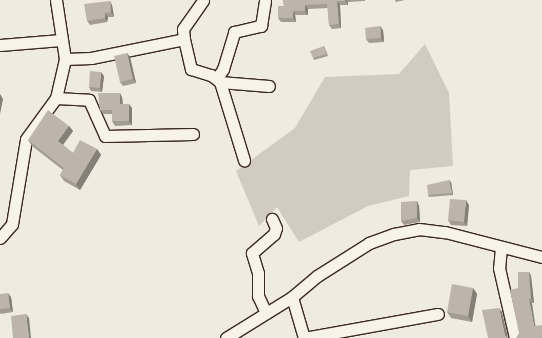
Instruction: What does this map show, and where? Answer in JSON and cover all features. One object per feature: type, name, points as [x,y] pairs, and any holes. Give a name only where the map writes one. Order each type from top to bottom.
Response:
[{"type":"street","points":[[0,238],[12,224],[26,139],[56,98],[66,59],[61,40],[56,0]]},
{"type":"street","points":[[203,0],[182,29],[191,69],[218,80],[269,86]]},
{"type":"street","points":[[244,160],[218,80],[223,69],[234,32],[260,26],[265,0]]},
{"type":"street","points":[[66,59],[91,58],[184,39]]},
{"type":"street","points":[[0,45],[61,40]]},
{"type":"street","points":[[56,98],[89,100],[105,136],[192,134]]},
{"type":"street","points":[[266,313],[258,296],[258,273],[252,253],[274,234],[276,228],[272,219]]},
{"type":"street","points":[[226,338],[292,297],[317,276],[369,243],[394,234],[419,229],[445,232],[542,257]]},
{"type":"street","points":[[501,247],[499,268],[515,338]]},
{"type":"street","points":[[292,297],[304,338],[438,314]]},
{"type":"shaded area","points":[[425,44],[449,93],[453,166],[410,170],[409,196],[368,206],[299,242],[277,207],[259,226],[236,171],[295,128],[325,77],[399,74]]},
{"type":"building","points":[[283,0],[345,1],[337,1],[339,24],[329,25],[327,4],[305,5],[305,11],[293,11],[293,18],[278,18],[278,6],[284,6]]},
{"type":"building","points":[[110,1],[111,12],[105,13],[105,18],[87,21],[84,4]]},
{"type":"building","points":[[380,26],[381,38],[366,39],[365,28]]},
{"type":"building","points":[[324,46],[326,54],[313,58],[310,51]]},
{"type":"building","points":[[127,53],[133,79],[120,82],[114,56]]},
{"type":"building","points":[[90,71],[101,72],[100,88],[89,87]]},
{"type":"building","points":[[98,93],[120,93],[120,104],[129,104],[129,121],[112,121],[112,110],[100,110]]},
{"type":"building","points":[[48,110],[69,126],[58,141],[73,153],[80,140],[97,149],[76,184],[60,175],[64,168],[28,140]]},
{"type":"building","points":[[449,180],[452,193],[428,195],[427,185]]},
{"type":"building","points":[[450,199],[466,200],[464,222],[448,220]]},
{"type":"building","points":[[417,201],[417,218],[401,221],[401,202]]},
{"type":"building","points":[[518,272],[529,272],[531,299],[529,299],[534,326],[542,325],[542,338],[516,338],[519,333],[510,290],[518,288]]},
{"type":"building","points":[[452,284],[473,288],[468,316],[447,312]]},
{"type":"building","points":[[8,293],[10,308],[0,309],[0,294]]},
{"type":"building","points":[[499,308],[505,336],[509,338],[488,338],[482,310]]},
{"type":"building","points":[[26,314],[29,338],[13,338],[11,316]]}]
